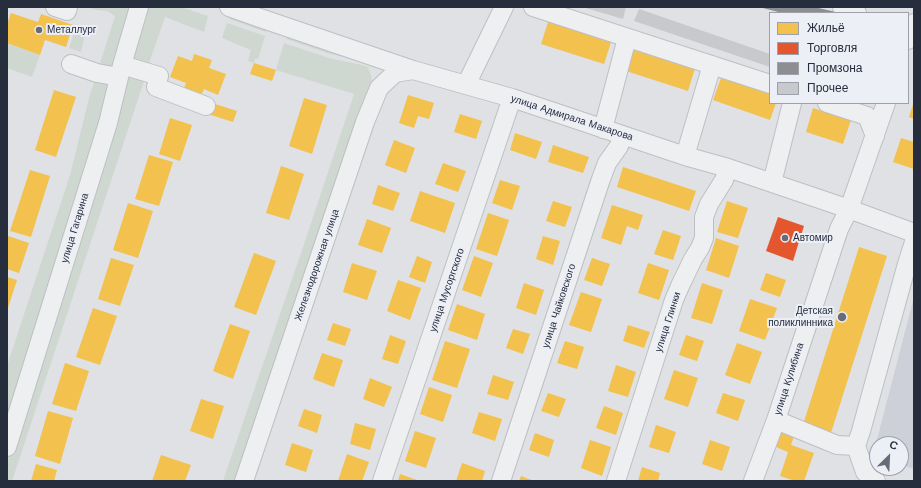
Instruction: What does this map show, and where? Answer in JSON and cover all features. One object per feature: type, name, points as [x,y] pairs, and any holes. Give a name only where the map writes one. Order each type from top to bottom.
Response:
[{"type":"street","points":[[55,7],[67,11],[68,7]]},
{"type":"street","name":"улица Гагарина","points":[[7,447],[106,130],[139,7]]},
{"type":"street","name":"улица Адмирала Макарова","points":[[229,7],[413,70],[512,98],[686,156],[728,168],[849,209],[914,233]]},
{"type":"street","points":[[466,84],[504,7]]},
{"type":"street","points":[[532,7],[769,84]]},
{"type":"street","points":[[842,7],[854,12]]},
{"type":"street","points":[[603,129],[627,38]]},
{"type":"street","points":[[71,64],[97,73],[121,71],[159,76],[156,87],[206,106]]},
{"type":"street","points":[[686,156],[712,65]]},
{"type":"street","name":"Железнодорожная улица","points":[[244,481],[365,122],[379,88],[395,73],[413,70]]},
{"type":"street","name":"улица Мусоргского","points":[[382,481],[512,98]]},
{"type":"street","points":[[772,183],[792,104]]},
{"type":"street","points":[[830,104],[867,116],[875,136]]},
{"type":"street","name":"улица Кулибина","points":[[753,481],[776,420],[839,229],[849,209],[886,104]]},
{"type":"street","name":"улица Чайковского","points":[[501,481],[601,179],[607,163],[619,146],[622,135]]},
{"type":"street","name":"улица Глинки","points":[[616,481],[680,286],[704,238],[704,217],[709,204],[724,180],[728,168]]},
{"type":"street","points":[[876,481],[865,472],[856,446],[906,264],[914,242]]},
{"type":"street","points":[[776,420],[837,445],[856,446]]},
{"type":"shaded area","points":[[87,7],[134,7],[116,67],[98,70],[115,16],[107,11]]},
{"type":"shaded area","points":[[145,7],[181,7],[208,16],[204,32],[165,17],[148,66],[130,61]]},
{"type":"shaded area","points":[[232,17],[266,29],[266,32],[229,19]]},
{"type":"shaded area","points":[[227,23],[265,36],[258,59],[255,59],[254,63],[248,61],[251,50],[222,38]]},
{"type":"shaded area","points":[[76,26],[86,29],[81,52],[69,48]]},
{"type":"shaded area","points":[[289,37],[363,61],[330,54],[286,39]]},
{"type":"shaded area","points":[[7,43],[40,55],[32,77],[7,68]]},
{"type":"shaded area","points":[[284,43],[329,58],[368,67],[372,85],[356,121],[234,481],[223,481],[354,94],[276,70]]},
{"type":"shaded area","points":[[127,72],[145,78],[12,481],[7,481],[7,464],[114,122]]},
{"type":"shaded area","points":[[96,76],[107,80],[111,86],[7,429],[7,366],[70,175]]},
{"type":"shaded area","points":[[914,297],[914,469],[909,467],[909,436],[878,436]]},
{"type":"building: Жильё","name":"Металлург","points":[[11,13],[38,22],[41,14],[73,25],[66,47],[45,40],[40,55],[7,43],[7,24]]},
{"type":"building: Жильё","points":[[550,16],[613,36],[604,64],[541,44]]},
{"type":"building: Жильё","points":[[634,46],[696,65],[688,91],[626,71]]},
{"type":"building: Жильё","points":[[194,54],[212,60],[209,68],[226,74],[218,95],[204,89],[202,94],[184,88],[186,83],[170,77],[178,56],[192,61]]},
{"type":"building: Жильё","points":[[254,63],[276,70],[272,81],[250,74]]},
{"type":"building: Жильё","points":[[722,75],[769,92],[769,104],[776,104],[770,120],[713,100]]},
{"type":"building: Жильё","points":[[54,90],[76,97],[56,157],[35,150]]},
{"type":"building: Жильё","points":[[408,95],[434,103],[429,119],[418,116],[414,128],[399,123]]},
{"type":"building: Жильё","points":[[304,98],[327,105],[312,154],[289,146]]},
{"type":"building: Жильё","points":[[914,101],[914,119],[909,117]]},
{"type":"building: Жильё","points":[[212,103],[237,111],[233,122],[208,114]]},
{"type":"building: Жильё","points":[[813,108],[851,120],[843,144],[806,132]]},
{"type":"building: Жильё","points":[[460,114],[482,121],[476,139],[454,132]]},
{"type":"building: Жильё","points":[[170,118],[192,125],[180,161],[159,154]]},
{"type":"building: Жильё","points":[[515,133],[542,142],[536,159],[510,150]]},
{"type":"building: Жильё","points":[[901,138],[914,142],[914,169],[893,162]]},
{"type":"building: Жильё","points":[[394,140],[415,148],[406,173],[385,165]]},
{"type":"building: Жильё","points":[[553,145],[589,157],[583,173],[548,162]]},
{"type":"building: Жильё","points":[[149,155],[173,162],[159,206],[135,199]]},
{"type":"building: Жильё","points":[[443,163],[466,171],[458,192],[435,184]]},
{"type":"building: Жильё","points":[[281,166],[304,174],[289,220],[266,213]]},
{"type":"building: Жильё","points":[[623,167],[696,191],[689,211],[617,187]]},
{"type":"building: Жильё","points":[[30,170],[50,176],[31,237],[10,231]]},
{"type":"building: Жильё","points":[[500,180],[520,186],[512,210],[492,203]]},
{"type":"building: Жильё","points":[[378,185],[400,193],[393,211],[372,204]]},
{"type":"building: Жильё","points":[[420,191],[455,203],[445,233],[410,221]]},
{"type":"building: Жильё","points":[[553,201],[572,207],[565,227],[546,221]]},
{"type":"building: Жильё","points":[[727,201],[748,208],[738,238],[717,232]]},
{"type":"building: Жильё","points":[[128,203],[153,211],[138,258],[113,250]]},
{"type":"building: Жильё","points":[[612,205],[643,215],[638,230],[627,226],[621,245],[601,238]]},
{"type":"building: Жильё","points":[[488,213],[509,220],[497,256],[476,249]]},
{"type":"building: Жильё","points":[[367,219],[391,228],[382,253],[358,245]]},
{"type":"building: Жильё","points":[[663,230],[681,236],[673,260],[654,254]]},
{"type":"building: Жильё","points":[[8,236],[29,243],[19,273],[7,269]]},
{"type":"building: Жильё","points":[[543,236],[560,241],[553,265],[536,259]]},
{"type":"building: Жильё","points":[[716,238],[739,246],[729,278],[706,270]]},
{"type":"building: Жильё","points":[[859,247],[887,256],[830,436],[802,428]]},
{"type":"building: Жильё","points":[[254,253],[276,261],[256,315],[234,307]]},
{"type":"building: Жильё","points":[[417,256],[432,262],[425,283],[409,277]]},
{"type":"building: Жильё","points":[[474,256],[493,263],[481,297],[462,290]]},
{"type":"building: Жильё","points":[[111,258],[134,265],[120,306],[98,299]]},
{"type":"building: Жильё","points":[[592,258],[610,264],[602,286],[584,280]]},
{"type":"building: Жильё","points":[[352,263],[377,271],[367,300],[343,292]]},
{"type":"building: Жильё","points":[[648,263],[669,270],[659,300],[638,293]]},
{"type":"building: Жильё","points":[[766,273],[786,280],[780,297],[760,290]]},
{"type":"building: Жильё","points":[[7,277],[17,280],[7,311]]},
{"type":"building: Жильё","points":[[398,280],[421,288],[410,320],[387,311]]},
{"type":"building: Жильё","points":[[524,283],[544,290],[536,315],[516,308]]},
{"type":"building: Жильё","points":[[702,283],[723,290],[712,324],[691,318]]},
{"type":"building: Жильё","points":[[581,292],[602,299],[591,332],[569,325]]},
{"type":"building: Жильё","points":[[750,299],[777,308],[765,340],[739,331]]},
{"type":"building: Жильё","points":[[457,304],[485,314],[477,340],[448,330]]},
{"type":"building: Жильё","points":[[93,308],[117,316],[100,365],[76,357]]},
{"type":"building: Жильё","points":[[333,323],[351,329],[345,346],[327,340]]},
{"type":"building: Жильё","points":[[230,324],[250,331],[233,379],[213,371]]},
{"type":"building: Жильё","points":[[628,325],[650,332],[644,348],[623,341]]},
{"type":"building: Жильё","points":[[513,329],[530,334],[523,354],[506,348]]},
{"type":"building: Жильё","points":[[390,335],[406,341],[398,364],[382,359]]},
{"type":"building: Жильё","points":[[686,335],[704,341],[697,361],[679,355]]},
{"type":"building: Жильё","points":[[445,341],[470,349],[457,388],[432,380]]},
{"type":"building: Жильё","points":[[565,341],[584,347],[577,369],[557,363]]},
{"type":"building: Жильё","points":[[737,343],[762,352],[750,384],[725,375]]},
{"type":"building: Жильё","points":[[322,353],[343,360],[334,387],[313,379]]},
{"type":"building: Жильё","points":[[65,363],[89,371],[76,411],[52,404]]},
{"type":"building: Жильё","points":[[616,365],[636,372],[628,397],[608,391]]},
{"type":"building: Жильё","points":[[674,370],[698,378],[688,407],[664,399]]},
{"type":"building: Жильё","points":[[493,375],[514,382],[508,400],[487,394]]},
{"type":"building: Жильё","points":[[370,378],[392,387],[384,407],[363,399]]},
{"type":"building: Жильё","points":[[429,387],[452,395],[443,422],[420,414]]},
{"type":"building: Жильё","points":[[548,393],[566,399],[559,417],[541,411]]},
{"type":"building: Жильё","points":[[723,393],[745,400],[738,421],[716,413]]},
{"type":"building: Жильё","points":[[201,399],[224,406],[213,439],[190,431]]},
{"type":"building: Жильё","points":[[604,406],[623,413],[616,435],[596,428]]},
{"type":"building: Жильё","points":[[304,409],[322,415],[317,433],[298,426]]},
{"type":"building: Жильё","points":[[48,411],[73,418],[60,464],[35,456]]},
{"type":"building: Жильё","points":[[479,412],[502,419],[495,441],[472,433]]},
{"type":"building: Жильё","points":[[355,423],[376,429],[370,450],[350,444]]},
{"type":"building: Жильё","points":[[656,425],[676,432],[669,453],[649,447]]},
{"type":"building: Жильё","points":[[783,429],[795,433],[791,445],[814,453],[804,481],[795,481],[780,476],[788,452],[776,447]]},
{"type":"building: Жильё","points":[[415,431],[436,438],[426,468],[405,461]]},
{"type":"building: Жильё","points":[[535,433],[554,440],[549,457],[529,450]]},
{"type":"building: Жильё","points":[[590,440],[611,447],[602,476],[581,468]]},
{"type":"building: Жильё","points":[[710,440],[730,447],[722,471],[702,464]]},
{"type":"building: Жильё","points":[[292,443],[313,450],[306,472],[285,465]]},
{"type":"building: Жильё","points":[[347,454],[369,462],[362,481],[338,481]]},
{"type":"building: Жильё","points":[[161,455],[191,465],[185,481],[152,481]]},
{"type":"building: Жильё","points":[[462,463],[485,471],[482,481],[456,481]]},
{"type":"building: Жильё","points":[[36,464],[57,470],[54,481],[31,481]]},
{"type":"building: Жильё","points":[[642,467],[660,473],[658,481],[638,481]]},
{"type":"building: Жильё","points":[[400,474],[420,481],[398,481]]},
{"type":"building: Жильё","points":[[521,476],[534,481],[519,481]]},
{"type":"building: Торговля","name":"Автомир","points":[[778,217],[804,226],[793,261],[766,251]]},
{"type":"building: Промзона","points":[[759,7],[814,7],[836,12],[778,12]]},
{"type":"building: Прочее","points":[[582,7],[626,7],[623,19]]},
{"type":"building: Прочее","points":[[639,9],[769,54],[769,67],[634,21]]},
{"type":"place","name":"Металлург","points":[[39,30]]},
{"type":"place","name":"Автомир","points":[[785,238]]},
{"type":"place","name":"Детская поликлинника","points":[[842,317]]}]
